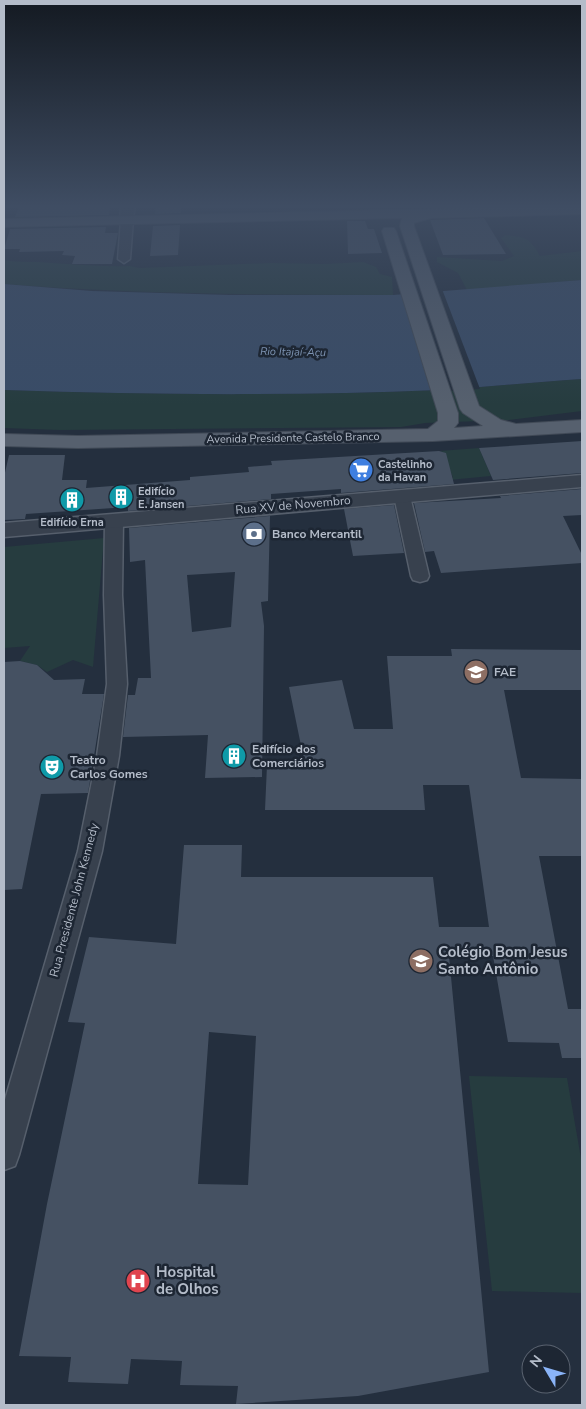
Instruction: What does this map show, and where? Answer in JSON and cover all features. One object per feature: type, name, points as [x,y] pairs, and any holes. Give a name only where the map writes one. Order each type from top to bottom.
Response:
[{"type":"main road","points":[[402,273],[448,414],[448,423],[434,435]]},
{"type":"main road","points":[[423,273],[470,410],[494,424],[520,431]]},
{"type":"main road","name":"Avenida Presidente Castelo Branco","points":[[4,440],[78,442],[434,435],[582,426]]},
{"type":"street","name":"Rua XV de Novembro","points":[[4,530],[582,481]]},
{"type":"street","points":[[402,496],[420,576]]},
{"type":"street","name":"Rua Presidente John Kennedy","points":[[4,1155],[90,851],[108,756],[117,684],[114,612],[114,520]]},
{"type":"green space","points":[[4,273],[379,273],[392,277],[393,295],[149,292],[4,284]]},
{"type":"green space","points":[[458,273],[582,273],[582,280],[467,290]]},
{"type":"green space","points":[[582,379],[582,411],[509,420],[425,423],[401,427],[60,430],[4,428],[4,390],[167,394],[330,393],[439,390]]},
{"type":"green space","points":[[479,448],[491,476],[449,480],[453,478],[452,475],[443,452],[439,451]]},
{"type":"green space","points":[[104,538],[93,667],[73,660],[47,672],[37,665],[20,661],[30,646],[4,648],[4,547]]},
{"type":"green space","points":[[469,1076],[567,1078],[582,1164],[582,1293],[492,1291]]},
{"type":"water","name":"Rio Itajaí-Açu","points":[[582,280],[582,379],[439,390],[330,393],[167,394],[4,390],[4,284],[92,291],[230,295],[393,295]]},
{"type":"pier","points":[[442,289],[480,389],[432,392],[401,292]]},
{"type":"building","points":[[582,441],[582,473],[493,480],[479,448]]},
{"type":"building","points":[[439,451],[446,453],[454,484],[341,493],[341,489],[271,494],[271,499],[128,511],[128,507],[26,514],[25,519],[4,520],[4,477],[9,455],[65,455],[62,480],[87,480],[86,488],[190,480],[190,477],[249,472],[248,467],[272,465],[271,461]]},
{"type":"building","points":[[582,489],[582,515],[563,516],[582,555],[582,563],[441,573],[434,551],[425,552],[414,503],[501,498],[500,496]]},
{"type":"building","points":[[394,505],[404,553],[353,556],[344,509]]},
{"type":"building","points":[[270,516],[268,601],[261,602],[264,626],[262,777],[205,778],[208,735],[123,737],[128,695],[135,695],[138,678],[151,678],[145,560],[130,562],[129,528]],"holes":[[[235,572],[231,627],[192,632],[187,575]]]},
{"type":"building","points":[[451,649],[582,650],[582,690],[504,690],[521,778],[582,779],[582,856],[539,856],[568,1009],[582,1009],[582,1058],[562,1058],[559,1043],[508,1042],[493,956],[449,956],[489,1372],[358,1396],[236,1404],[238,1386],[180,1385],[182,1361],[131,1359],[128,1384],[68,1382],[71,1357],[19,1356],[47,1204],[85,1023],[68,1022],[89,937],[176,944],[184,845],[242,845],[241,877],[433,877],[439,927],[489,927],[469,785],[423,785],[425,810],[265,810],[267,765],[305,765],[289,687],[342,680],[354,729],[393,729],[387,656],[452,656]],"holes":[[[209,1032],[256,1036],[248,1185],[198,1184]]]},
{"type":"building","name":"Teatro Carlos Gomes","points":[[20,661],[37,665],[54,680],[85,679],[82,694],[104,694],[88,793],[41,794],[22,889],[4,890],[4,662]]},
{"type":"place","name":"Castelinho da Havan","points":[[361,470]]},
{"type":"place","name":"Edifício E. Jansen","points":[[121,497]]},
{"type":"place","name":"Edifício Erna","points":[[72,500]]},
{"type":"place","name":"Banco Mercantil","points":[[254,534]]},
{"type":"place","name":"FAE","points":[[476,672]]},
{"type":"place","name":"Edifício dos Comerciários","points":[[234,756]]},
{"type":"place","name":"Teatro Carlos Gomes","points":[[52,767]]},
{"type":"place","name":"Colégio Bom Jesus Santo Antônio","points":[[421,961]]},
{"type":"place","name":"Hospital de Olhos","points":[[138,1281]]}]
